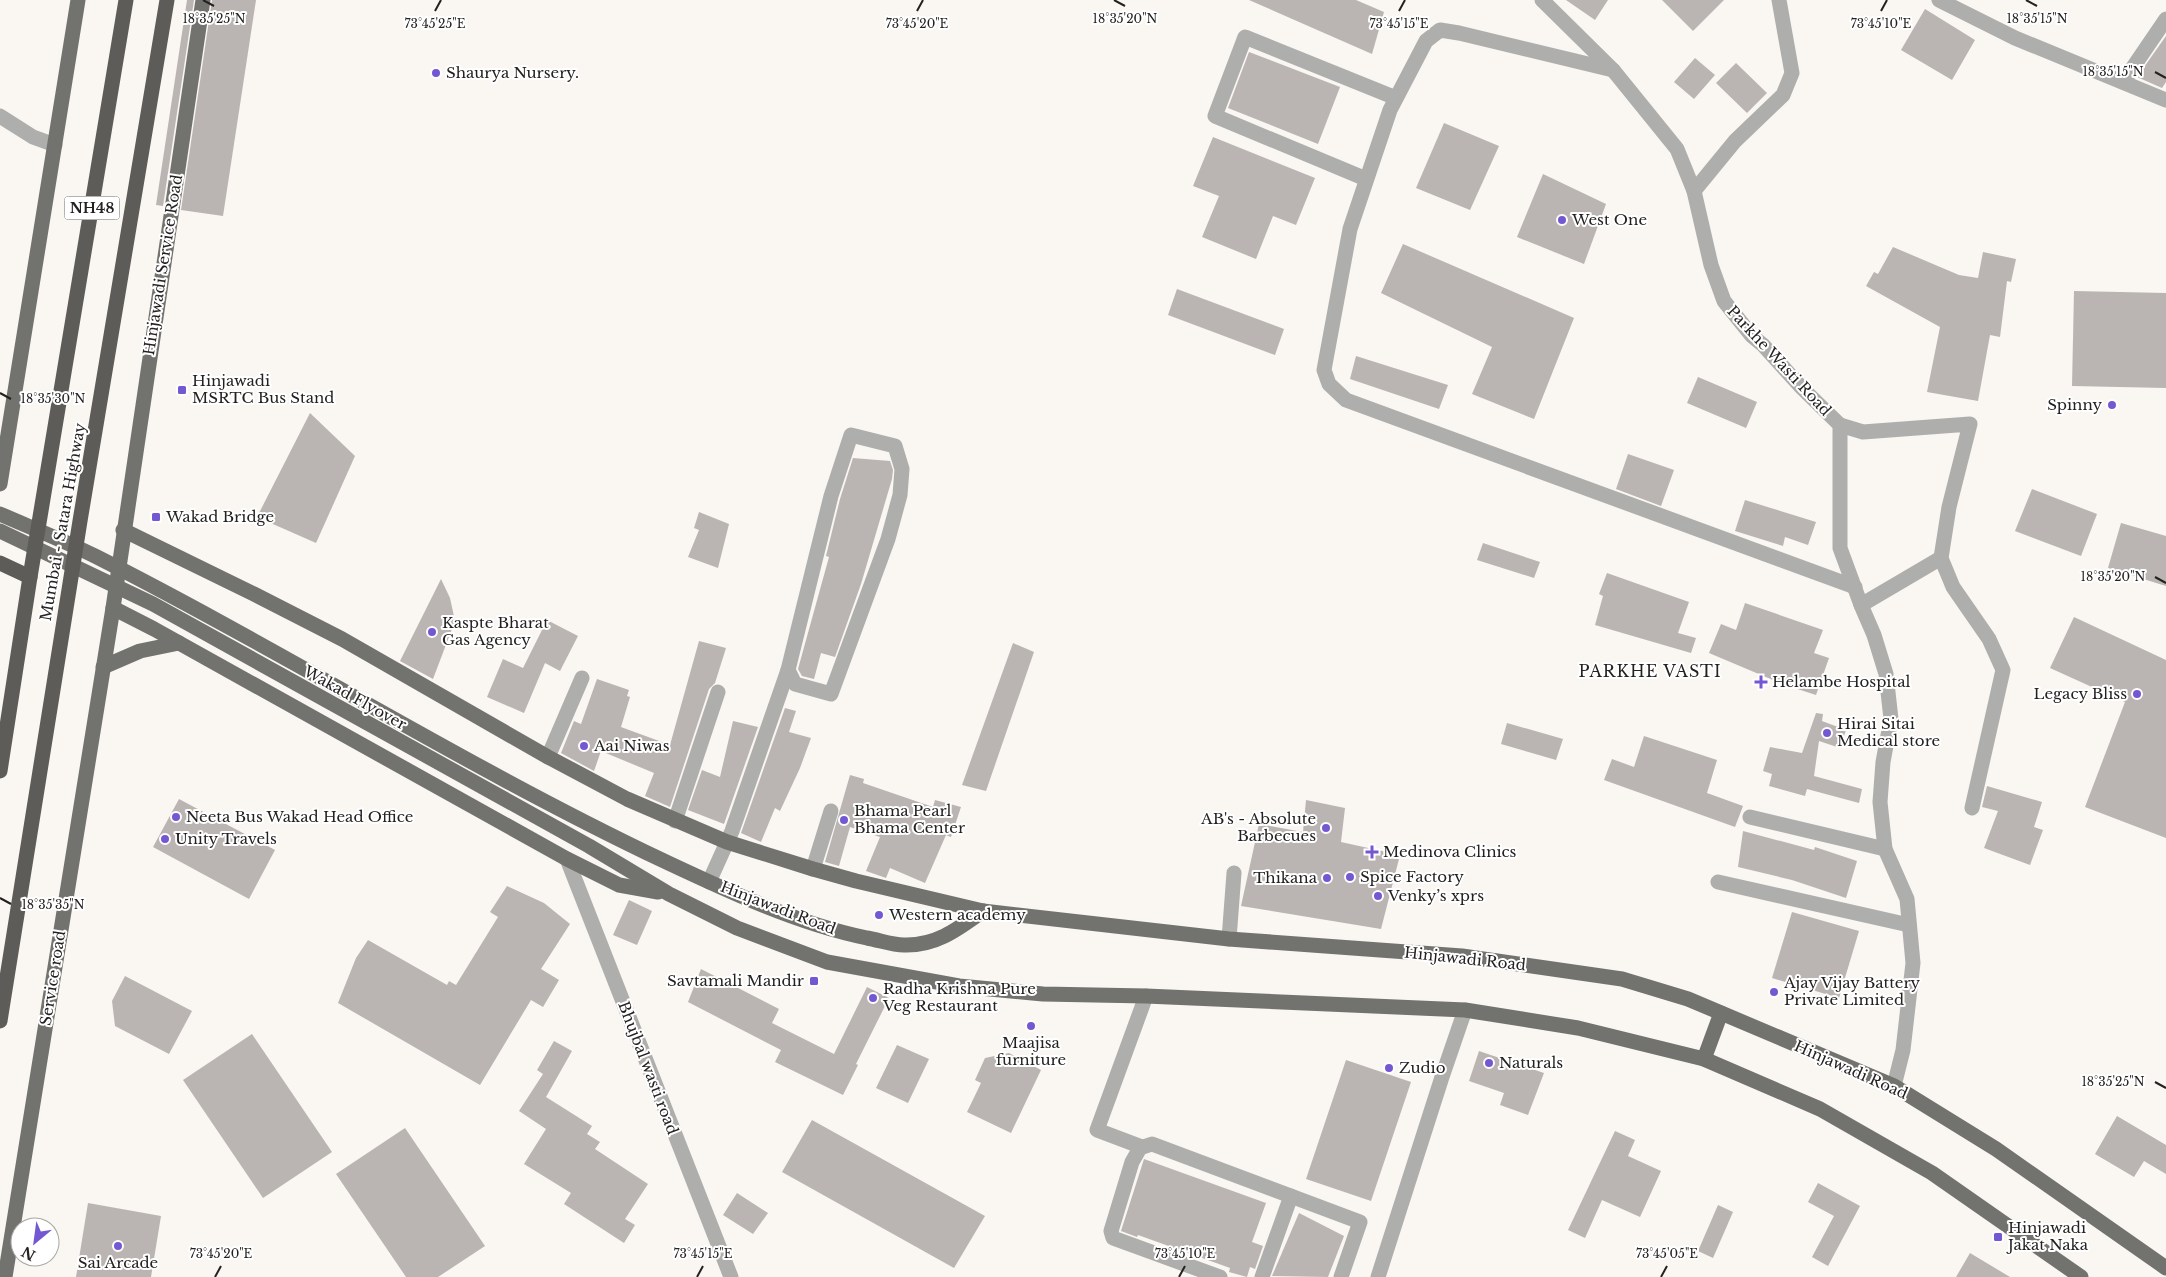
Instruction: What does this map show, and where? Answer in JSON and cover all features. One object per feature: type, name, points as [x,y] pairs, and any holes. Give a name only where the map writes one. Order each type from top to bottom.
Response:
[{"type":"highway","name":"Mumbai - Satara Highway","points":[[0,771],[30,577],[126,0]]},
{"type":"highway","name":"Mumbai - Satara Highway","points":[[0,1020],[77,540],[167,0]]},
{"type":"highway","points":[[0,563],[30,577]]},
{"type":"main road","points":[[0,484],[78,0]]},
{"type":"main road","name":"Hinjawadi Service Road","points":[[124,530],[203,0]]},
{"type":"main road","name":"Wakad Flyover","points":[[0,514],[93,555],[284,658],[463,759],[597,829],[709,882]]},
{"type":"main road","points":[[124,530],[342,639],[548,757],[627,799],[675,821],[727,842],[813,869],[982,911]]},
{"type":"main road","name":"Service road","points":[[5,1277],[124,530]]},
{"type":"main road","name":"Wakad Flyover","points":[[0,531],[153,604],[589,846],[669,894]]},
{"type":"main road","points":[[113,608],[567,859],[619,885],[669,894]]},
{"type":"main road","points":[[103,667],[140,651],[179,643]]},
{"type":"main road","name":"Hinjawadi Road","points":[[709,882],[776,910],[841,932],[904,946],[933,943],[953,933],[982,911],[1229,939],[1462,956],[1622,980],[1650,987],[1721,1013],[1894,1086],[1996,1149],[2166,1268]]},
{"type":"main road","name":"Hinjawadi Road","points":[[669,894],[737,928],[827,962],[959,986],[1043,994],[1146,996],[1465,1010],[1578,1028],[1704,1059],[1820,1109],[1932,1172],[2081,1277]]},
{"type":"main road","points":[[1704,1059],[1721,1013]]},
{"type":"street","name":"Parkhe Wasti Road","points":[[1542,0],[1613,70],[1677,149],[1694,191],[1711,265],[1724,301],[1752,336],[1764,345],[1802,388],[1840,425],[1840,548],[1860,605],[1874,635],[1886,674],[1891,719],[1883,762],[1880,802],[1885,849],[1907,899],[1913,963],[1903,1050],[1894,1086]]},
{"type":"street","points":[[1694,191],[1735,140],[1783,96],[1792,73],[1779,0]]},
{"type":"street","points":[[1941,0],[2015,38],[2166,100]]},
{"type":"street","points":[[2123,82],[2166,19]]},
{"type":"street","points":[[1613,70],[1440,30],[1426,41],[1396,98],[1350,229],[1324,370],[1329,384],[1346,400],[1855,587]]},
{"type":"street","points":[[1366,179],[1215,116],[1245,37],[1396,98]]},
{"type":"street","points":[[0,116],[33,137],[55,145]]},
{"type":"street","points":[[1840,425],[1863,432],[1970,424],[1949,507],[1941,558],[1953,587],[1989,639],[2003,670],[1972,808]]},
{"type":"street","points":[[709,882],[727,842],[788,670],[831,496],[851,435],[895,446],[902,469],[900,496],[888,539],[831,694],[795,684],[788,670]]},
{"type":"street","points":[[1860,605],[1941,558]]},
{"type":"street","points":[[548,757],[582,678]]},
{"type":"street","points":[[675,821],[718,692]]},
{"type":"street","points":[[813,869],[831,811]]},
{"type":"street","points":[[1750,817],[1885,849]]},
{"type":"street","name":"Bhujbal wasti road","points":[[567,859],[732,1276]]},
{"type":"street","points":[[1229,939],[1234,873]]},
{"type":"street","points":[[1718,882],[1909,925]]},
{"type":"street","points":[[1146,996],[1097,1130],[1142,1147],[1152,1144],[1360,1222],[1341,1277]]},
{"type":"street","points":[[1378,1277],[1465,1010]]},
{"type":"street","points":[[1142,1147],[1132,1162],[1112,1231],[1113,1238],[1220,1277]]},
{"type":"street","points":[[1262,1277],[1291,1196]]},
{"type":"building","points":[[187,0],[194,0],[163,206],[156,205]]},
{"type":"building","points":[[212,0],[256,0],[223,216],[181,210]]},
{"type":"building","points":[[1249,0],[1356,0],[1384,12],[1372,54]]},
{"type":"building","points":[[1566,0],[1608,0],[1595,20]]},
{"type":"building","points":[[1662,0],[1724,0],[1693,31]]},
{"type":"building","points":[[1925,9],[1975,40],[1952,80],[1901,50]]},
{"type":"building","points":[[2166,36],[2166,82],[2162,88],[2137,77]]},
{"type":"building","points":[[1249,52],[1340,87],[1318,144],[1228,108]]},
{"type":"building","points":[[1695,58],[1715,75],[1694,99],[1674,82]]},
{"type":"building","points":[[1736,63],[1767,93],[1747,113],[1716,83]]},
{"type":"building","points":[[1444,123],[1499,146],[1470,210],[1416,188]]},
{"type":"building","points":[[1213,137],[1315,178],[1296,225],[1273,216],[1256,259],[1202,237],[1219,196],[1193,186]]},
{"type":"building","name":"West One","points":[[1543,174],[1606,204],[1584,264],[1517,237]]},
{"type":"building","points":[[1403,244],[1574,318],[1534,419],[1472,394],[1492,347],[1381,293]]},
{"type":"building","points":[[1893,247],[1959,275],[1978,278],[1983,252],[2016,259],[2011,282],[2007,281],[2000,337],[1990,335],[1978,401],[1927,392],[1940,327],[1866,286],[1874,272],[1878,274]]},
{"type":"building","points":[[1177,289],[1284,329],[1275,355],[1168,315]]},
{"type":"building","points":[[2074,291],[2166,293],[2166,388],[2072,386]]},
{"type":"building","points":[[1356,356],[1448,385],[1439,409],[1350,379]]},
{"type":"building","points":[[1698,377],[1757,402],[1746,428],[1687,403]]},
{"type":"building","points":[[310,413],[355,456],[316,543],[257,517]]},
{"type":"building","points":[[1628,454],[1674,470],[1661,506],[1616,489]]},
{"type":"building","points":[[853,458],[890,461],[893,470],[892,479],[861,584],[835,657],[821,653],[814,679],[802,676],[798,669],[829,557],[826,556],[840,499]]},
{"type":"building","points":[[2032,489],[2097,514],[2081,556],[2015,531]]},
{"type":"building","points":[[1745,500],[1816,522],[1808,545],[1785,537],[1783,546],[1735,531]]},
{"type":"building","points":[[699,512],[729,524],[718,568],[688,557],[699,530],[694,528]]},
{"type":"building","points":[[2121,523],[2166,536],[2166,586],[2108,568]]},
{"type":"building","points":[[1483,543],[1540,562],[1534,578],[1477,560]]},
{"type":"building","points":[[1607,573],[1689,602],[1678,633],[1696,638],[1691,653],[1595,625],[1603,596],[1599,594]]},
{"type":"building","name":"Kaspte Bharat Gas Agency","points":[[441,579],[450,598],[455,621],[433,679],[400,661]]},
{"type":"building","points":[[1745,603],[1823,630],[1814,653],[1829,658],[1816,695],[1785,685],[1709,653],[1721,624],[1736,630]]},
{"type":"building","points":[[2074,617],[2166,660],[2166,838],[2085,807],[2125,702],[2050,668]]},
{"type":"building","points":[[547,620],[578,636],[560,671],[545,663],[524,713],[487,697],[503,659],[523,668]]},
{"type":"building","points":[[699,641],[726,648],[715,683],[709,689],[670,807],[645,796],[654,773],[601,751],[594,771],[561,753],[574,721],[581,724],[597,679],[629,690],[627,696],[630,697],[621,727],[670,745]]},
{"type":"building","points":[[1013,643],[1034,652],[986,791],[962,785]]},
{"type":"building","points":[[785,708],[796,711],[789,732],[811,738],[800,768],[780,811],[775,808],[761,842],[741,833]]},
{"type":"building","points":[[1816,713],[1823,714],[1822,721],[1846,730],[1840,748],[1819,741],[1814,776],[1862,789],[1859,803],[1807,789],[1805,796],[1769,786],[1772,774],[1763,771],[1770,747],[1802,753]]},
{"type":"building","points":[[733,721],[758,727],[724,824],[688,810],[702,770],[720,777]]},
{"type":"building","points":[[1507,723],[1563,739],[1556,760],[1501,744]]},
{"type":"building","points":[[1644,736],[1717,760],[1707,793],[1743,806],[1735,827],[1604,780],[1612,759],[1634,767]]},
{"type":"building","points":[[850,775],[864,779],[863,783],[933,807],[935,800],[961,807],[951,837],[946,835],[925,883],[890,868],[886,878],[866,871],[880,837],[850,827],[839,866],[825,862]]},
{"type":"building","points":[[1987,786],[2042,802],[2034,827],[2043,830],[2030,865],[1984,848],[1998,811],[1982,807]]},
{"type":"building","points":[[179,799],[275,850],[249,899],[153,847]]},
{"type":"building","points":[[1306,800],[1345,808],[1341,842],[1400,855],[1381,929],[1241,906],[1259,824],[1303,832]]},
{"type":"building","points":[[1743,831],[1814,850],[1815,847],[1857,861],[1846,898],[1792,880],[1738,867]]},
{"type":"building","points":[[507,886],[544,903],[570,924],[541,969],[559,980],[543,1007],[531,1000],[480,1085],[338,1003],[356,958],[368,940],[447,985],[449,981],[456,985],[498,917],[490,912]]},
{"type":"building","points":[[629,900],[652,911],[637,945],[613,935]]},
{"type":"building","points":[[1792,912],[1859,931],[1839,998],[1772,978]]},
{"type":"building","points":[[701,969],[779,1009],[772,1023],[834,1054],[867,987],[889,998],[856,1064],[858,1065],[843,1095],[775,1062],[781,1050],[688,1002]]},
{"type":"building","points":[[125,976],[192,1011],[169,1054],[115,1026],[112,1001]]},
{"type":"building","points":[[252,1034],[332,1152],[263,1198],[183,1080]]},
{"type":"building","points":[[554,1041],[572,1051],[546,1097],[592,1126],[587,1134],[600,1142],[595,1149],[648,1184],[625,1219],[635,1225],[624,1243],[564,1204],[571,1193],[524,1164],[546,1129],[519,1111],[543,1074],[537,1070]]},
{"type":"building","points":[[897,1045],[929,1059],[908,1103],[876,1088]]},
{"type":"building","points":[[1479,1051],[1544,1073],[1528,1115],[1500,1105],[1504,1093],[1469,1081]]},
{"type":"building","points":[[1009,1053],[1041,1070],[1011,1133],[967,1112],[981,1083],[975,1080],[985,1058]]},
{"type":"building","points":[[1346,1060],[1411,1082],[1371,1201],[1306,1179]]},
{"type":"building","points":[[2117,1116],[2166,1145],[2166,1174],[2144,1161],[2134,1177],[2095,1154]]},
{"type":"building","points":[[812,1120],[985,1216],[954,1268],[782,1172]]},
{"type":"building","points":[[405,1128],[485,1246],[438,1277],[406,1277],[336,1174]]},
{"type":"building","points":[[1615,1131],[1635,1140],[1628,1156],[1661,1171],[1640,1217],[1602,1200],[1585,1238],[1568,1230]]},
{"type":"building","points":[[1144,1159],[1266,1203],[1252,1242],[1263,1246],[1255,1269],[1250,1267],[1247,1277],[1229,1272],[1230,1268],[1138,1235],[1137,1237],[1121,1231]]},
{"type":"building","points":[[1818,1183],[1860,1206],[1828,1266],[1812,1257],[1834,1216],[1808,1202]]},
{"type":"building","points":[[737,1193],[768,1213],[753,1234],[723,1215]]},
{"type":"building","name":"Sai Arcade","points":[[88,1203],[161,1216],[151,1277],[76,1277]]},
{"type":"building","points":[[1718,1205],[1733,1212],[1713,1258],[1698,1251]]},
{"type":"building","points":[[1299,1213],[1344,1236],[1328,1277],[1272,1276]]},
{"type":"building","points":[[1970,1253],[2010,1277],[1956,1277]]},
{"type":"place","name":"Shaurya Nursery.","points":[[436,73]]},
{"type":"place","name":"West One","points":[[1562,220]]},
{"type":"place","name":"Hinjawadi MSRTC Bus Stand","points":[[182,390]]},
{"type":"place","name":"Spinny","points":[[2112,405]]},
{"type":"place","name":"Wakad Bridge","points":[[156,517]]},
{"type":"place","name":"Kaspte Bharat Gas Agency","points":[[432,632]]},
{"type":"place","name":"Helambe Hospital","points":[[1761,682]]},
{"type":"place","name":"Legacy Bliss","points":[[2137,694]]},
{"type":"place","name":"Hirai Sitai Medical store","points":[[1827,733]]},
{"type":"place","name":"Aai Niwas","points":[[584,746]]},
{"type":"place","name":"Neeta Bus Wakad Head Office","points":[[176,817]]},
{"type":"place","name":"Bhama Pearl Bhama Center","points":[[844,820]]},
{"type":"place","name":"AB's - Absolute Barbecues","points":[[1326,828]]},
{"type":"place","name":"Unity Travels","points":[[165,839]]},
{"type":"place","name":"Medinova Clinics","points":[[1372,852]]},
{"type":"place","name":"Spice Factory","points":[[1350,877]]},
{"type":"place","name":"Thikana","points":[[1327,878]]},
{"type":"place","name":"Venky’s xprs","points":[[1378,896]]},
{"type":"place","name":"Western academy","points":[[879,915]]},
{"type":"place","name":"Savtamali Mandir","points":[[814,981]]},
{"type":"place","name":"Ajay Vijay Battery Private Limited","points":[[1774,992]]},
{"type":"place","name":"Radha Krishna Pure Veg Restaurant","points":[[873,998]]},
{"type":"place","name":"Maajisa furniture","points":[[1031,1026]]},
{"type":"place","name":"Naturals","points":[[1489,1063]]},
{"type":"place","name":"Zudio","points":[[1389,1068]]},
{"type":"place","name":"Hinjawadi Jakat Naka","points":[[1998,1237]]},
{"type":"place","name":"Sai Arcade","points":[[118,1246]]},
{"type":"district","name":"PARKHE VASTI","points":[[1650,671]]}]
